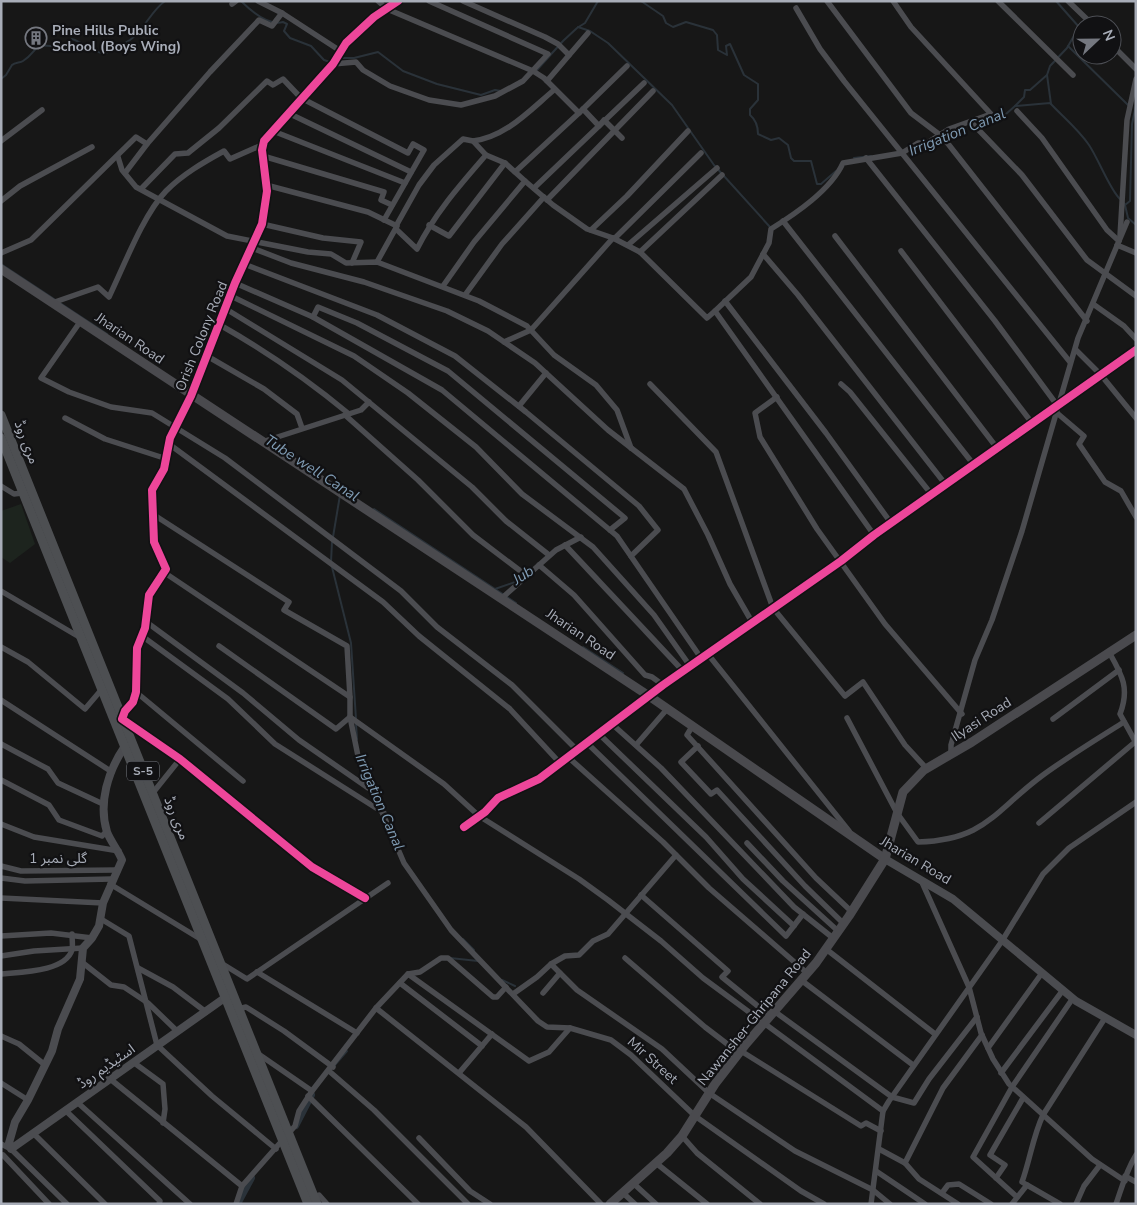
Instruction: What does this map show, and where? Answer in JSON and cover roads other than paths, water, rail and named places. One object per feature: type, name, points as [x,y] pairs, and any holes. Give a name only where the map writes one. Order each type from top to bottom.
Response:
[{"type":"main road","name":"Jharian Road","points":[[1,269],[191,396],[668,708],[885,859]]},
{"type":"main road","name":"مری روڈ","points":[[1,415],[81,638],[203,934],[220,963],[290,1147],[313,1201]]},
{"type":"main road","name":"مری روڈ","points":[[1,438],[22,493],[45,538],[122,719],[152,794],[226,997],[252,1049]]},
{"type":"main road","name":"Ilyasi Road","points":[[885,859],[903,792],[927,769],[1136,635]]},
{"type":"main road","name":"Nawansher-Ghripana Road","points":[[610,1204],[682,1136],[740,1052],[826,949],[885,859]]},
{"type":"street","points":[[258,1],[282,13],[341,53]]},
{"type":"street","points":[[378,1],[387,9],[535,72],[547,81],[554,90],[599,126],[604,120]]},
{"type":"street","name":"Orish Colony Road","points":[[164,573],[165,562],[154,542],[152,490],[167,458],[169,444],[176,426],[191,396],[236,283],[262,224],[266,185],[263,156],[264,144],[288,113],[333,64],[346,43],[398,1]]},
{"type":"street","points":[[333,64],[356,62],[363,70],[390,86],[429,100],[461,105],[495,96],[523,81],[535,72],[548,54],[429,1]]},
{"type":"street","points":[[463,1],[545,37],[558,44],[569,55]]},
{"type":"street","points":[[827,1],[911,113],[940,135],[1026,241],[1087,322]]},
{"type":"street","points":[[473,141],[486,155],[506,163],[546,198],[591,230],[614,238],[640,252],[707,318],[750,278],[769,243],[771,228],[798,212],[839,172],[843,163],[902,153],[918,143],[927,143],[949,129],[991,114],[911,27],[893,1]]},
{"type":"street","points":[[998,1],[1074,75]]},
{"type":"street","points":[[1068,1],[1083,15]]},
{"type":"street","points":[[796,8],[820,49],[1070,362]]},
{"type":"street","points":[[125,173],[146,144],[259,20],[274,24],[282,13]]},
{"type":"street","points":[[547,81],[588,33]]},
{"type":"street","points":[[1122,55],[1136,70]]},
{"type":"street","points":[[515,172],[627,66]]},
{"type":"street","points":[[141,190],[175,154],[188,153],[219,128],[267,81],[273,86],[283,78],[301,98],[408,153],[413,144],[424,150],[384,220]]},
{"type":"street","points":[[1118,243],[1127,120],[1136,79]]},
{"type":"street","points":[[534,188],[644,83]]},
{"type":"street","points":[[377,262],[419,184],[434,165],[463,139],[473,141],[488,139],[504,131],[554,90]]},
{"type":"street","points":[[465,295],[502,244],[614,129],[654,91]]},
{"type":"street","points":[[1,141],[42,110]]},
{"type":"street","points":[[1017,111],[1042,138],[1107,230],[1118,243],[1136,253]]},
{"type":"street","points":[[288,113],[411,172]]},
{"type":"street","points":[[604,120],[622,138]]},
{"type":"street","points":[[971,122],[1022,175],[1087,260],[1136,296]]},
{"type":"street","points":[[273,131],[405,183]]},
{"type":"street","points":[[591,230],[627,196],[688,131]]},
{"type":"street","points":[[1,253],[31,240],[118,157],[136,137],[146,144]]},
{"type":"street","points":[[52,303],[98,287],[109,297],[152,209],[160,199],[196,166],[224,151],[230,159],[264,144]]},
{"type":"street","points":[[1,201],[20,186],[92,147]]},
{"type":"street","points":[[504,342],[531,330],[614,238],[701,153]]},
{"type":"street","points":[[266,185],[368,212],[396,228],[417,249],[429,226],[450,196],[486,155]]},
{"type":"street","points":[[263,156],[384,192],[381,200],[392,205]]},
{"type":"street","points":[[118,157],[125,173],[141,190],[228,236],[254,245],[291,263],[418,299],[447,310],[488,331],[504,342],[546,373],[631,448],[684,489],[708,535],[730,584],[752,622]]},
{"type":"street","points":[[866,158],[1059,404]]},
{"type":"street","points":[[429,226],[449,236],[506,163]]},
{"type":"street","points":[[628,245],[717,168]]},
{"type":"street","points":[[640,252],[722,175]]},
{"type":"street","points":[[443,286],[474,242],[525,181]]},
{"type":"street","points":[[783,221],[974,466]]},
{"type":"street","points":[[951,755],[951,745],[962,714],[975,660],[992,620],[1022,532],[1070,362],[1076,350],[1078,338],[1087,322],[1127,222]]},
{"type":"street","points":[[262,224],[322,238],[360,242],[352,262]]},
{"type":"street","points":[[835,236],[997,448]]},
{"type":"street","points":[[254,245],[331,254],[346,263],[377,262],[465,295],[527,326],[554,356],[596,385],[617,410],[631,448]]},
{"type":"street","points":[[901,251],[1032,423]]},
{"type":"street","points":[[763,254],[798,295],[946,485]]},
{"type":"street","points":[[244,264],[377,315],[455,356],[519,406],[639,506],[658,530],[630,556]]},
{"type":"street","points":[[236,283],[313,316],[442,390],[617,536],[701,658]]},
{"type":"street","points":[[231,296],[354,356],[408,393],[476,447],[522,494],[593,547],[631,587],[654,615],[690,666]]},
{"type":"street","points":[[724,301],[826,433],[891,523]]},
{"type":"street","points":[[1093,304],[1124,326],[1136,339]]},
{"type":"street","points":[[313,316],[318,307],[357,324],[448,371],[625,518],[610,530]]},
{"type":"street","points":[[226,309],[342,380],[472,487],[506,521],[549,556]]},
{"type":"street","points":[[715,311],[874,535]]},
{"type":"street","points":[[80,322],[41,378],[69,392],[111,407],[152,412],[225,458],[401,591],[436,627],[512,685],[577,750]]},
{"type":"street","points":[[220,325],[266,351],[310,382],[347,414],[473,534],[527,576]]},
{"type":"street","points":[[1076,350],[1101,375],[1136,418]]},
{"type":"street","points":[[464,827],[498,798],[538,779],[706,654],[841,561],[874,535],[1136,350]]},
{"type":"street","points":[[207,356],[264,389],[297,414],[302,428]]},
{"type":"street","points":[[519,406],[546,373]]},
{"type":"street","points":[[650,384],[716,452],[772,608],[845,696],[863,682],[905,745],[927,769]]},
{"type":"street","points":[[841,384],[850,392],[932,495]]},
{"type":"street","points":[[777,397],[755,413],[760,437],[817,529],[885,624],[962,714]]},
{"type":"street","points":[[262,442],[361,410],[369,402]]},
{"type":"street","points":[[1057,413],[1084,436],[1079,444],[1105,482],[1121,491],[1136,517]]},
{"type":"street","points":[[65,418],[105,439],[167,458]]},
{"type":"street","points":[[169,444],[383,602],[419,636],[510,709],[560,762]]},
{"type":"street","points":[[1,486],[14,494],[22,493]]},
{"type":"street","name":"Mir Street","points":[[152,513],[290,602],[284,610],[347,646],[350,717],[358,756],[404,863],[428,894],[436,911],[480,962],[542,1025],[570,1028],[611,1040],[632,1055],[695,1116],[801,1191],[824,1204]]},
{"type":"street","points":[[502,598],[549,556],[581,537]]},
{"type":"street","points":[[565,545],[683,671]]},
{"type":"street","points":[[539,565],[574,595],[644,675],[652,677],[663,685]]},
{"type":"street","points":[[350,697],[164,573],[150,595],[138,648],[136,692],[133,702],[124,711],[122,719],[180,759],[312,867],[365,898]]},
{"type":"street","points":[[1,592],[81,638]]},
{"type":"street","points":[[145,621],[243,693],[286,731],[375,793]]},
{"type":"street","points":[[142,636],[228,699],[276,744],[384,813]]},
{"type":"street","points":[[219,646],[336,730],[350,717],[444,784],[479,816],[579,879],[763,1024],[883,1111]]},
{"type":"street","points":[[1,647],[28,662],[85,709],[102,689]]},
{"type":"street","points":[[1039,823],[1135,743],[1120,714],[1125,700],[1125,685],[1110,652]]},
{"type":"street","points":[[706,654],[853,837]]},
{"type":"street","points":[[1053,719],[1119,670]]},
{"type":"street","points":[[136,692],[244,781]]},
{"type":"street","points":[[1,700],[112,772]]},
{"type":"street","points":[[636,746],[668,708]]},
{"type":"street","points":[[847,718],[897,813],[918,842],[941,841],[971,833],[986,824],[1042,776],[1124,722]]},
{"type":"street","points":[[612,724],[662,768],[756,869],[803,914],[839,931]]},
{"type":"street","points":[[693,725],[687,734],[816,878],[852,912]]},
{"type":"street","points":[[599,734],[706,837],[743,879],[794,926]]},
{"type":"street","points":[[587,743],[786,936],[803,914]]},
{"type":"street","points":[[1,744],[48,769],[58,783],[103,804]]},
{"type":"street","points":[[1,956],[34,951],[83,948],[92,938],[101,919],[103,903],[111,882],[122,860],[107,831],[103,804],[112,772],[125,746]]},
{"type":"street","points":[[698,746],[681,762],[711,794],[717,790],[805,886],[839,931]]},
{"type":"street","points":[[568,757],[676,855],[804,976],[913,1065]]},
{"type":"street","points":[[152,794],[180,759]]},
{"type":"street","points":[[1,780],[49,805],[59,820],[102,836],[107,831]]},
{"type":"street","points":[[871,1204],[883,1111],[913,1065],[1002,941],[1043,874],[1055,861],[1099,826],[1136,802]]},
{"type":"street","points":[[1,824],[34,837],[119,851]]},
{"type":"street","points":[[747,843],[783,880],[839,931]]},
{"type":"street","points":[[513,994],[538,977],[551,964],[565,956],[579,955],[593,942],[608,934],[676,855]]},
{"type":"street","name":"Jharian Road","points":[[885,859],[953,899],[1072,998],[1136,1035]]},
{"type":"street","name":"گلی نمبر 1","points":[[1,866],[21,871],[116,870]]},
{"type":"street","points":[[1,878],[25,882],[111,882],[203,934]]},
{"type":"street","points":[[920,878],[969,988],[982,1035],[1002,1073],[1023,1098],[1100,1165],[1125,1179],[1136,1182]]},
{"type":"street","points":[[220,963],[247,979],[388,883]]},
{"type":"street","points":[[641,895],[728,970],[722,978],[892,1097],[914,1103],[977,1017]]},
{"type":"street","points":[[1,898],[103,903]]},
{"type":"street","points":[[1,903],[9,899]]},
{"type":"street","points":[[101,919],[129,936],[157,1044],[212,1096],[276,1149]]},
{"type":"street","points":[[1,936],[72,934],[92,938]]},
{"type":"street","points":[[1,974],[55,967],[65,960],[72,950],[72,934]]},
{"type":"street","points":[[11,1149],[9,1143],[16,1122],[45,1064],[80,979],[83,948]]},
{"type":"street","points":[[826,949],[935,1034]]},
{"type":"street","points":[[236,1204],[242,1186],[295,1126],[299,1111],[310,1093],[376,1008],[408,974],[420,972],[441,958],[448,958],[492,997],[497,996],[506,987]]},
{"type":"street","points":[[625,958],[698,1021],[740,1052],[861,1126],[866,1124],[880,1131]]},
{"type":"street","points":[[83,963],[111,985],[124,987],[146,1002],[177,1031]]},
{"type":"street","points":[[551,964],[577,990],[662,1049],[710,1094],[795,1151],[873,1190],[890,1204]]},
{"type":"street","points":[[138,968],[172,987],[206,1012]]},
{"type":"street","points":[[257,972],[356,1033]]},
{"type":"street","points":[[543,993],[560,973]]},
{"type":"street","points":[[408,974],[532,1062],[549,1052],[570,1028]]},
{"type":"street","points":[[988,1048],[1042,974]]},
{"type":"street","points":[[400,983],[482,1046]]},
{"type":"street","points":[[1002,1073],[1063,990]]},
{"type":"street","name":"اسٹیڈیم روڈ","points":[[2,1156],[109,1078],[226,997]]},
{"type":"street","points":[[1017,1197],[974,1157],[1012,1087],[1072,998]]},
{"type":"street","points":[[238,1010],[246,1007],[284,1031],[331,1068],[468,1204]]},
{"type":"street","points":[[376,1008],[526,1128],[601,1204]]},
{"type":"street","points":[[1060,1204],[1022,1182],[1033,1151],[1037,1129],[1043,1115],[1105,1018]]},
{"type":"street","points":[[459,1074],[492,1034]]},
{"type":"street","points":[[905,1162],[943,1088],[982,1035]]},
{"type":"street","points":[[1,1036],[19,1044],[45,1064]]},
{"type":"street","points":[[252,1049],[310,1093],[418,1204]]},
{"type":"street","points":[[133,1062],[163,1084],[165,1109],[163,1123]]},
{"type":"street","points":[[109,1078],[242,1186]]},
{"type":"street","points":[[1,1083],[28,1100]]},
{"type":"street","points":[[996,1178],[1005,1164],[990,1155],[1023,1098]]},
{"type":"street","points":[[77,1102],[190,1204]]},
{"type":"street","points":[[65,1110],[137,1177],[160,1201],[159,1204]]},
{"type":"street","points":[[33,1133],[105,1204]]},
{"type":"street","points":[[682,1136],[698,1153],[760,1204]]},
{"type":"street","points":[[419,1138],[470,1191],[490,1204]]},
{"type":"street","points":[[1,1144],[11,1149],[67,1204]]},
{"type":"street","points":[[879,1149],[905,1162],[919,1179],[958,1204]]},
{"type":"street","points":[[1116,1204],[1126,1171],[1136,1155]]},
{"type":"street","points":[[2,1156],[49,1204]]},
{"type":"street","points":[[656,1162],[707,1204]]},
{"type":"street","points":[[1076,1204],[1084,1186],[1100,1165]]},
{"type":"street","points":[[876,1172],[925,1204]]},
{"type":"street","points":[[633,1183],[656,1204]]},
{"type":"street","points":[[942,1193],[948,1185],[959,1184],[991,1204]]},
{"type":"street","points":[[1012,1204],[1027,1186]]},
{"type":"street","points":[[622,1193],[635,1204]]},
{"type":"street","points":[[313,1201],[319,1195],[327,1204]]},
{"type":"waterway","name":"Irrigation Canal","points":[[1,79],[12,65],[23,61],[40,46],[59,48],[72,39],[105,54],[135,36],[165,1]]},
{"type":"waterway","name":"Irrigation Canal","points":[[241,1],[266,20],[287,24],[284,31],[290,38],[311,46],[324,60],[330,62]]},
{"type":"waterway","name":"Irrigation Canal","points":[[536,71],[563,41],[585,23],[598,1]]},
{"type":"waterway","name":"Irrigation Canal","points":[[641,1],[663,16],[666,23],[673,27],[686,22],[713,30],[717,35],[718,50],[727,55],[726,46],[730,44],[744,75],[758,84],[758,100],[750,109],[750,115],[756,123],[758,134],[771,140],[779,138],[788,145],[791,158],[794,161],[811,161],[817,184],[821,184],[836,171]]},
{"type":"waterway","points":[[1051,104],[1047,75],[1050,66],[1067,48],[1079,27],[1056,1]]},
{"type":"waterway","name":"Irrigation Canal","points":[[578,27],[590,31],[608,43],[672,105],[714,165],[770,227]]},
{"type":"waterway","points":[[1068,46],[1128,105]]},
{"type":"waterway","name":"Irrigation Canal","points":[[339,58],[354,58],[378,52],[403,71],[437,84],[481,95],[495,90],[501,91]]},
{"type":"waterway","points":[[1015,106],[1024,97],[1025,90],[1030,90],[1047,75]]},
{"type":"waterway","name":"Irrigation Canal","points":[[990,117],[1006,114],[1015,106],[1050,103],[1085,139],[1097,158],[1112,189],[1120,199]]},
{"type":"waterway","name":"Irrigation Canal","points":[[1124,203],[1125,205],[1130,201],[1132,124],[1136,105]]},
{"type":"waterway","name":"Irrigation Canal","points":[[945,134],[957,129]]},
{"type":"waterway","name":"Irrigation Canal","points":[[854,158],[871,156]]},
{"type":"waterway","points":[[1125,205],[1128,218],[1136,225]]},
{"type":"waterway","name":"Tube well Canal","points":[[1,264],[107,334]]},
{"type":"waterway","points":[[333,537],[340,495]]},
{"type":"waterway","name":"Tube well Canal","points":[[374,509],[516,603]]},
{"type":"waterway","points":[[331,562],[332,542]]},
{"type":"waterway","name":"Irrigation Canal","points":[[332,567],[351,643],[356,719]]},
{"type":"waterway","name":"Jub","points":[[495,589],[518,581]]},
{"type":"waterway","name":"Tube well Canal","points":[[583,647],[623,673]]},
{"type":"waterway","name":"Irrigation Canal","points":[[356,724],[357,739]]},
{"type":"waterway","name":"Irrigation Canal","points":[[374,787],[380,795],[384,810]]},
{"type":"waterway","name":"Irrigation Canal","points":[[463,939],[474,950]]},
{"type":"waterway","name":"Irrigation Canal","points":[[450,958],[478,961]]},
{"type":"waterway","name":"Irrigation Canal","points":[[502,980],[515,986]]},
{"type":"waterway","name":"Irrigation Canal","points":[[334,1066],[347,1051]]},
{"type":"waterway","points":[[296,1126],[312,1095]]},
{"type":"waterway","points":[[238,1204],[252,1178]]},
{"type":"place","name":"Pine Hills Public School (Boys Wing)","points":[[36,38]]}]
